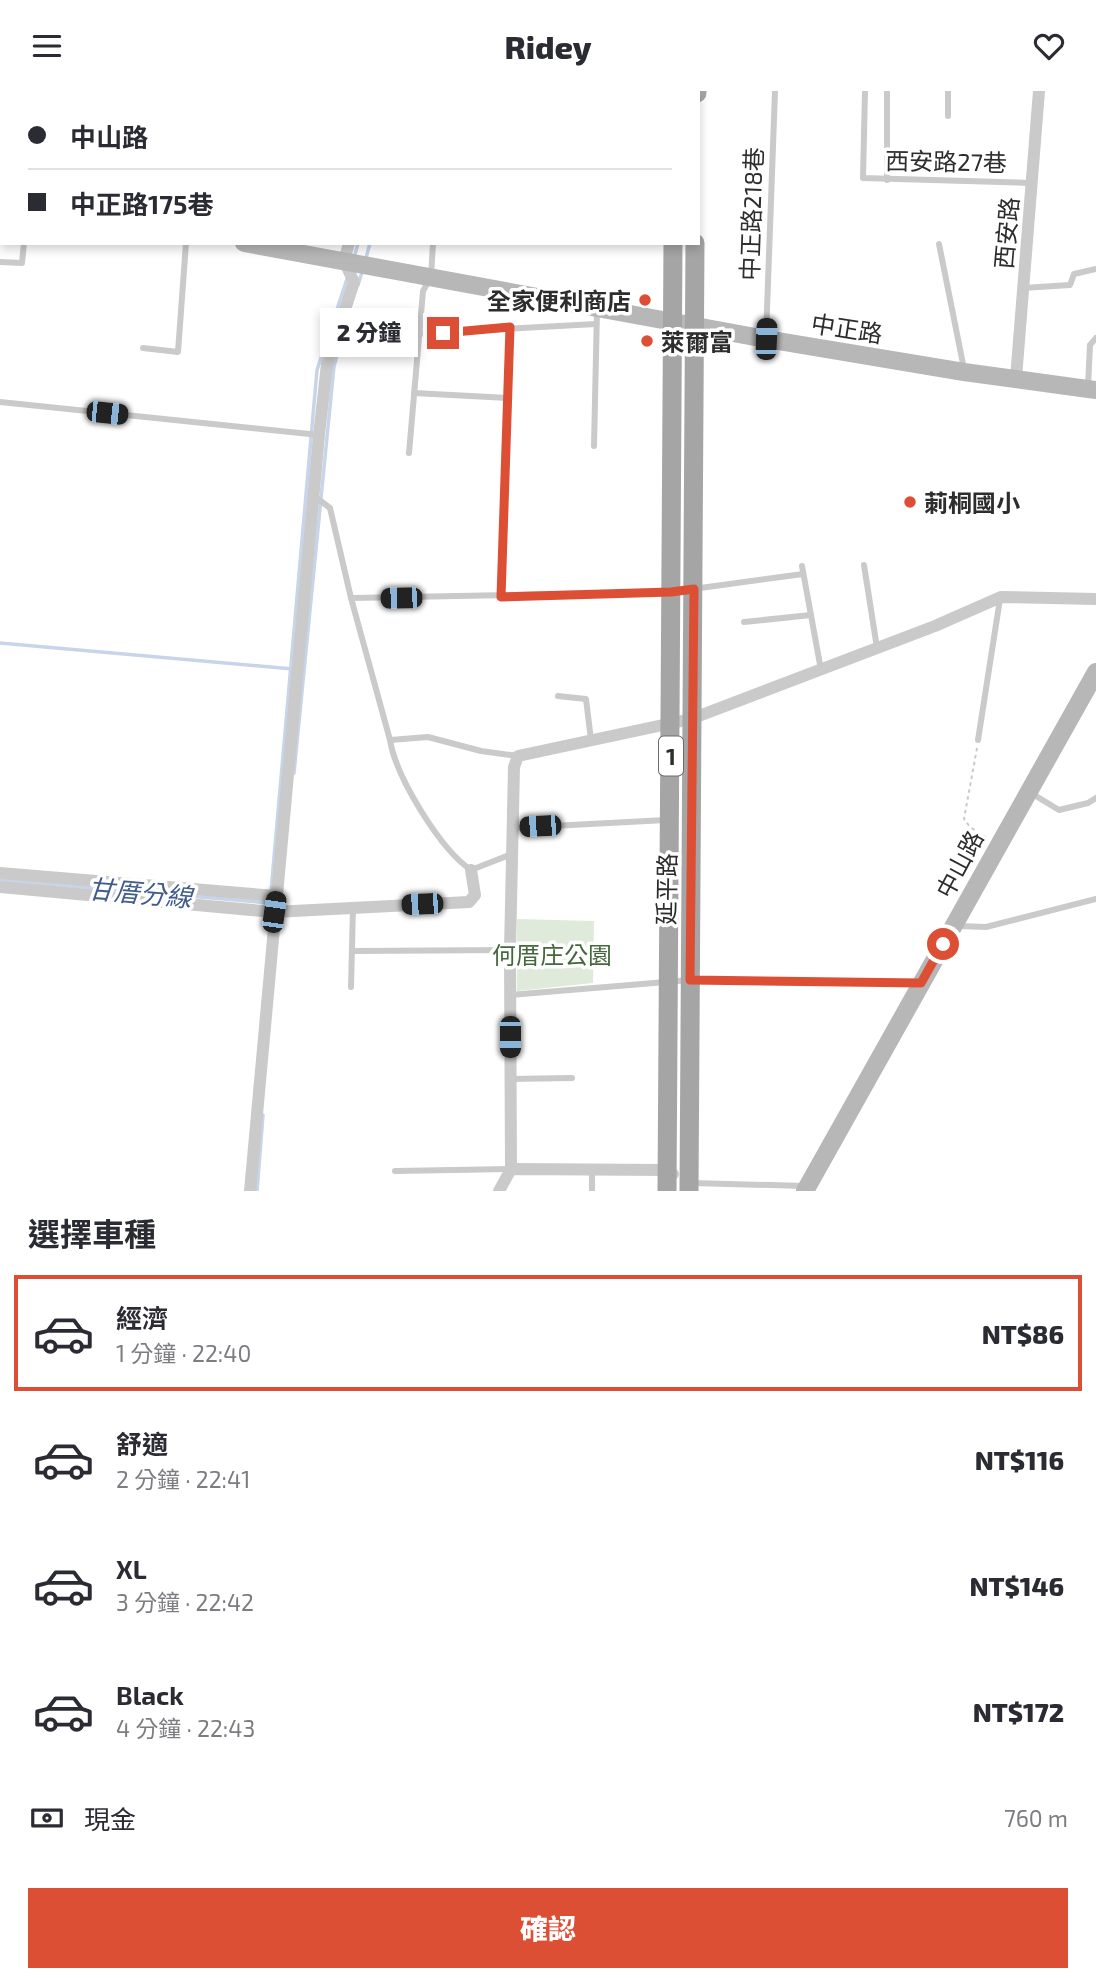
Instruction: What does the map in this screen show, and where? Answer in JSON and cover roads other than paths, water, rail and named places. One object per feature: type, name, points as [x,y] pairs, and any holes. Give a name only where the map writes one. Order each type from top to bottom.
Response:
[{"type":"main road","name":"延平路","points":[[667,1191],[673,245]]},
{"type":"main road","name":"延平路","points":[[689,1187],[695,245]]},
{"type":"street","name":"西安路","points":[[1016,378],[1039,91]]},
{"type":"street","name":"中正路","points":[[255,245],[431,277],[597,316],[673,321],[964,372],[1092,389]]},
{"type":"street","points":[[250,1191],[319,435],[327,365],[354,282],[344,261],[348,245]]},
{"type":"street","points":[[499,1191],[511,1169],[510,950],[514,767],[518,756],[691,719],[1001,597],[1096,599]]},
{"type":"street","name":"中山路","points":[[806,1188],[1096,672]]},
{"type":"street","points":[[0,887],[274,912],[469,902],[475,895],[471,870]]},
{"type":"street","points":[[0,873],[276,896]]},
{"type":"street","points":[[511,1169],[667,1170],[689,1187]]},
{"type":"lane","name":"中正路218巷","points":[[766,339],[775,91]]},
{"type":"lane","name":"西安路27巷","points":[[865,91],[863,178],[1031,183]]},
{"type":"lane","points":[[887,91],[887,180]]},
{"type":"lane","name":"西安路27巷","points":[[948,91],[948,116]]},
{"type":"lane","points":[[939,244],[964,372]]},
{"type":"lane","points":[[0,262],[22,263],[24,245]]},
{"type":"lane","points":[[143,348],[178,352],[187,245]]},
{"type":"lane","points":[[409,453],[423,291],[431,277],[433,245]]},
{"type":"lane","points":[[1023,288],[1070,285],[1074,274],[1096,269]]},
{"type":"lane","points":[[336,338],[421,335],[597,316],[594,446]]},
{"type":"lane","points":[[501,597],[510,327]]},
{"type":"lane","points":[[1092,389],[1090,345],[1096,338]]},
{"type":"lane","points":[[414,393],[508,398]]},
{"type":"lane","points":[[0,402],[319,435]]},
{"type":"lane","points":[[313,495],[330,508],[394,760],[416,801],[447,848],[471,870],[513,853]]},
{"type":"lane","points":[[864,565],[877,648]]},
{"type":"lane","points":[[351,598],[671,592],[803,570],[821,670]]},
{"type":"lane","points":[[978,740],[1001,597]]},
{"type":"lane","points":[[744,622],[811,615]]},
{"type":"lane","points":[[558,696],[586,699],[591,740]]},
{"type":"lane","points":[[390,740],[428,737],[481,751],[518,756]]},
{"type":"lane","points":[[1029,792],[1059,810],[1088,803],[1096,798]]},
{"type":"lane","points":[[514,828],[669,820]]},
{"type":"lane","points":[[954,925],[986,927],[1096,899]]},
{"type":"lane","points":[[351,987],[353,907]]},
{"type":"lane","points":[[352,951],[510,950]]},
{"type":"lane","points":[[510,995],[690,980],[921,983]]},
{"type":"lane","points":[[511,1079],[572,1078]]},
{"type":"lane","points":[[395,1171],[511,1169]]},
{"type":"lane","points":[[592,1169],[592,1191]]},
{"type":"lane","points":[[689,1187],[806,1188]]},
{"type":"waterway","points":[[354,258],[357,245]]},
{"type":"waterway","points":[[366,258],[369,245]]},
{"type":"waterway","points":[[358,285],[363,269]]},
{"type":"waterway","points":[[270,903],[317,370],[347,279]]},
{"type":"waterway","points":[[294,773],[334,366],[348,319]]},
{"type":"waterway","points":[[0,643],[293,669]]},
{"type":"waterway","name":"甘厝分線","points":[[0,880],[270,903]]},
{"type":"waterway","points":[[257,1191],[263,1115]]},
{"type":"place","name":"全家便利商店","points":[[645,300]]},
{"type":"place","name":"萊爾富","points":[[647,341]]},
{"type":"place","name":"莿桐國小","points":[[910,502]]},
{"type":"park label","name":"何厝庄公園","points":[[552,954]]}]
